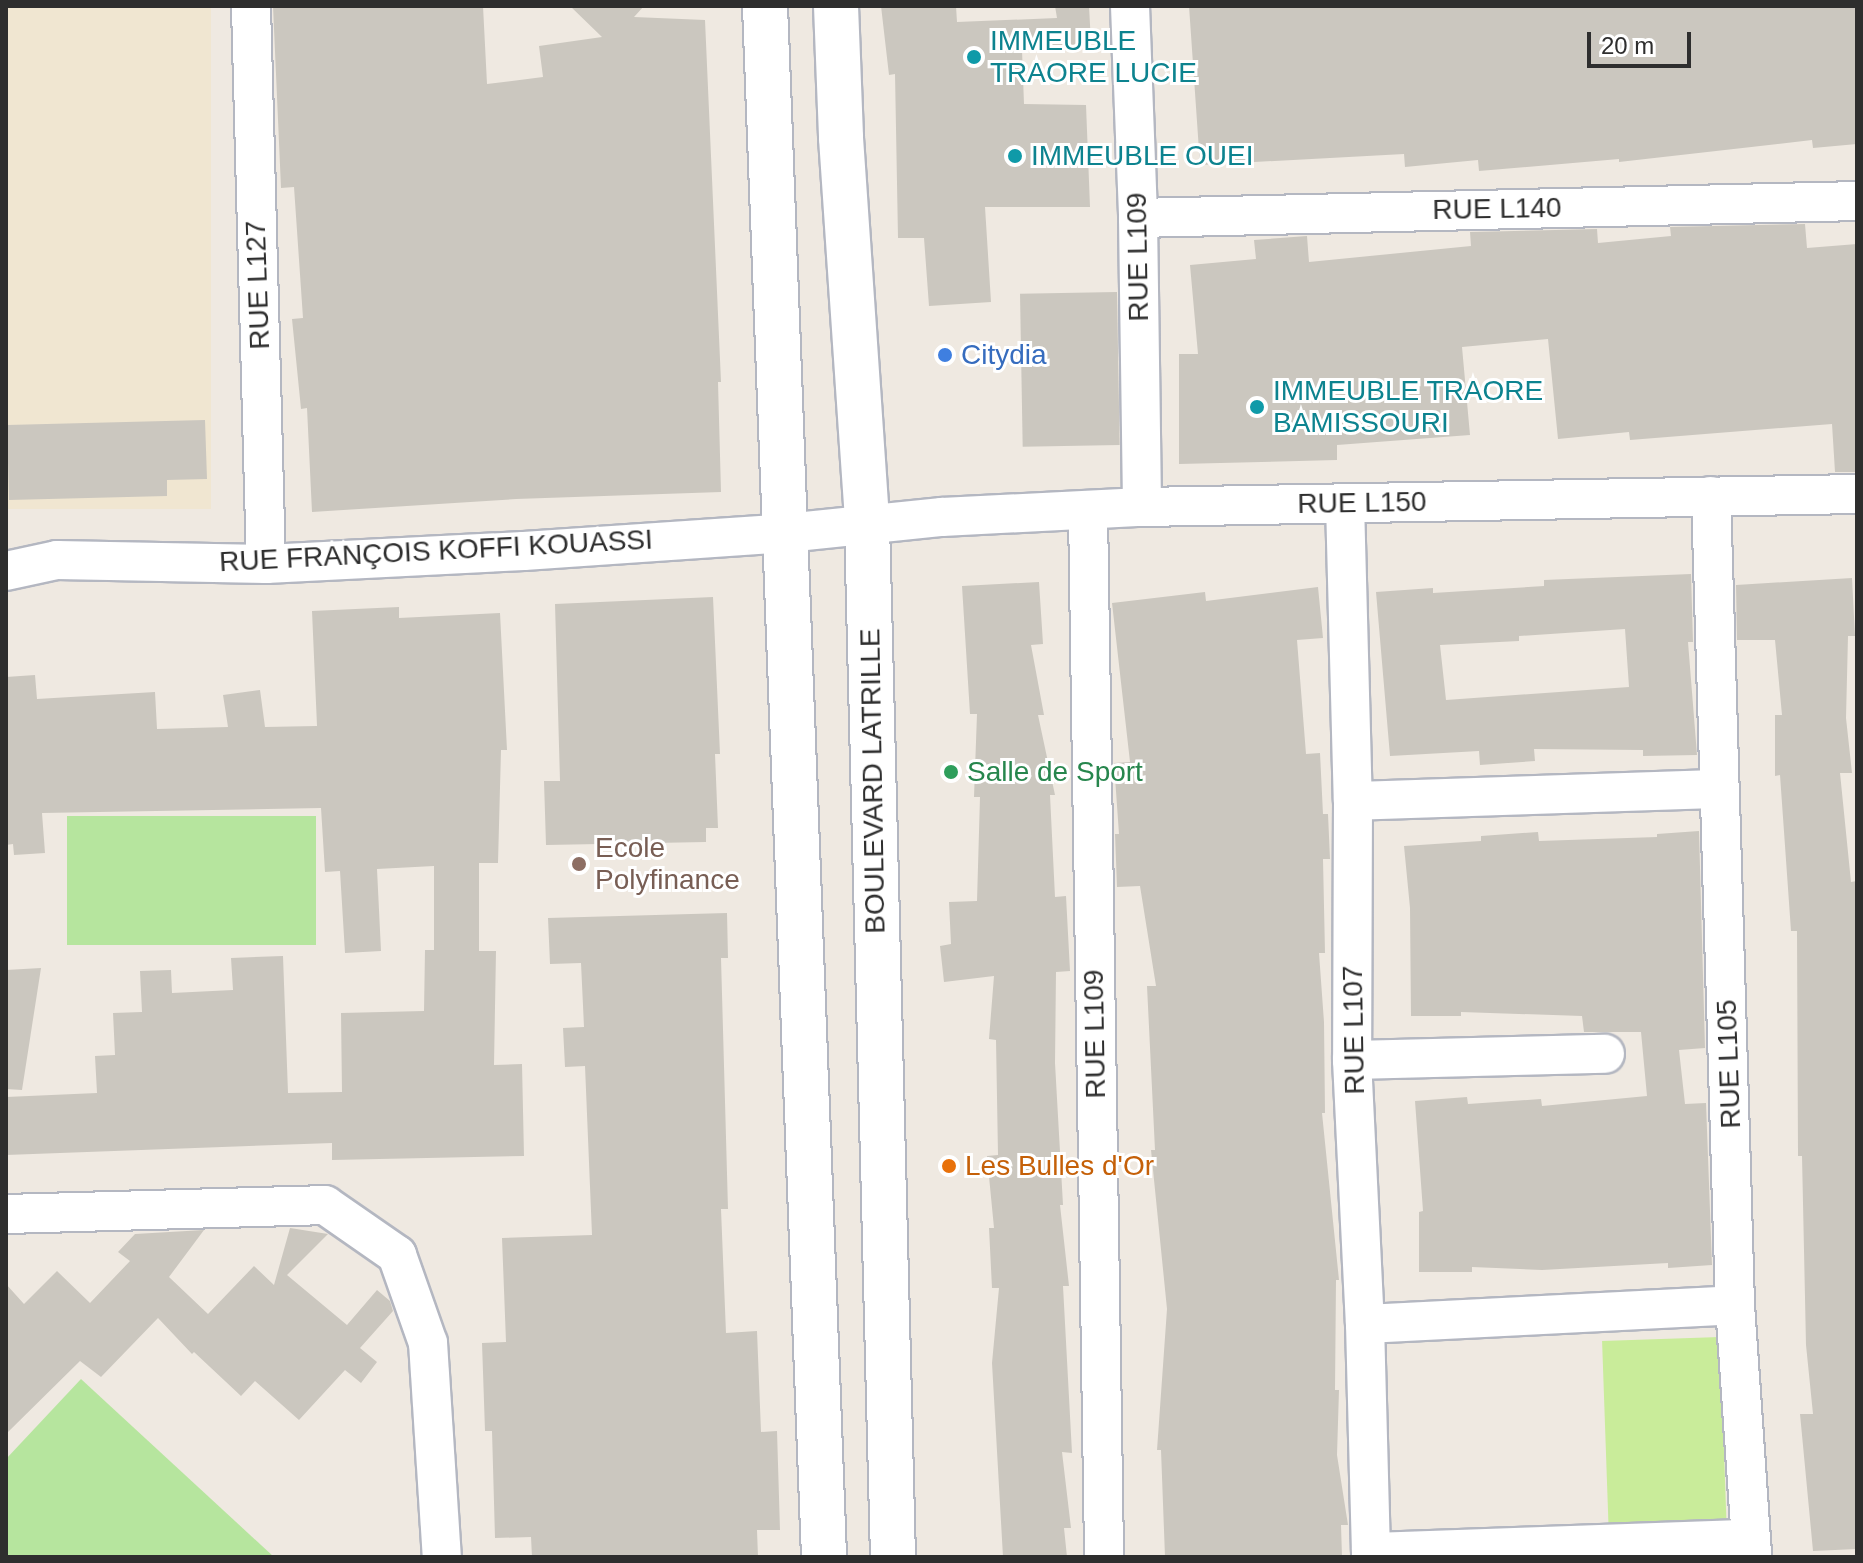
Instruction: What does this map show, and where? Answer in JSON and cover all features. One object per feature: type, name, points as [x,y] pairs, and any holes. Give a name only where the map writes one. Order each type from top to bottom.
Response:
[{"type":"main road","points":[[765,6],[824,1557]]},
{"type":"main road","name":"BOULEVARD LATRILLE","points":[[836,6],[841,138],[867,524],[893,1557]]},
{"type":"street","name":"RUE L127","points":[[251,6],[266,564]]},
{"type":"street","name":"RUE L109","points":[[1130,6],[1138,218],[1142,507]]},
{"type":"street","name":"RUE L140","points":[[1138,218],[1857,201]]},
{"type":"street","name":"RUE L150","points":[[867,524],[1142,507],[1857,494]]},
{"type":"street","name":"RUE L105","points":[[1711,496],[1735,1305],[1752,1548]]},
{"type":"street","name":"RUE L107","points":[[1345,503],[1353,801],[1352,1060],[1365,1324],[1371,1555]]},
{"type":"street","name":"RUE L109","points":[[1088,511],[1104,1557]]},
{"type":"street","name":"RUE FRANÇOIS KOFFI KOUASSI","points":[[6,571],[57,560],[266,564],[786,533],[867,524]]},
{"type":"street","points":[[1353,801],[1719,789]]},
{"type":"street","points":[[1352,1060],[1605,1054]]},
{"type":"street","points":[[6,1214],[325,1205],[397,1255],[428,1343],[442,1557]]},
{"type":"street","points":[[1365,1324],[1735,1305]]},
{"type":"street","points":[[1371,1555],[1752,1548]]},
{"type":"shaded area","points":[[6,6],[211,6],[211,509],[6,509]]},
{"type":"green space","points":[[67,816],[316,816],[316,945],[67,945]]},
{"type":"green space","points":[[1720,1337],[1727,1531],[1609,1535],[1602,1341]]},
{"type":"green space","points":[[81,1379],[274,1557],[6,1557],[6,1459]]},
{"type":"building","points":[[273,6],[483,6],[487,84],[543,77],[539,46],[602,37],[570,6],[644,6],[634,17],[705,20],[721,382],[718,382],[721,492],[516,499],[312,512],[307,408],[301,409],[292,319],[303,318],[294,187],[281,188]]},
{"type":"building","points":[[881,6],[956,6],[957,22],[1057,18],[1055,6],[1089,6],[1091,43],[1022,50],[1024,104],[1086,105],[1090,207],[985,207],[991,302],[929,306],[924,238],[898,238],[895,74],[889,75]]},
{"type":"building","points":[[1189,6],[1857,6],[1857,144],[1813,148],[1812,140],[1619,162],[1619,159],[1479,171],[1478,160],[1405,167],[1404,154],[1200,165]]},
{"type":"building","points":[[1805,224],[1807,248],[1857,244],[1857,472],[1835,472],[1832,424],[1630,440],[1629,432],[1558,439],[1548,339],[1462,347],[1470,435],[1337,445],[1337,460],[1179,464],[1179,354],[1198,354],[1190,265],[1256,259],[1254,240],[1307,236],[1309,262],[1471,246],[1470,232],[1597,229],[1598,243],[1671,236],[1670,227]]},
{"type":"building","points":[[1117,292],[1120,445],[1023,447],[1020,294]]},
{"type":"building","points":[[205,420],[207,479],[167,480],[167,496],[9,500],[7,425]]},
{"type":"building","points":[[1691,574],[1693,642],[1688,642],[1697,755],[1643,756],[1643,750],[1534,749],[1535,761],[1480,765],[1479,751],[1390,756],[1376,592],[1433,588],[1433,593],[1544,586],[1544,580]],"holes":[[[1625,629],[1629,687],[1446,700],[1440,645],[1519,641],[1519,636]]]},
{"type":"building","points":[[1852,578],[1855,636],[1848,636],[1846,718],[1852,773],[1840,773],[1851,882],[1857,881],[1857,1549],[1813,1551],[1800,1414],[1813,1414],[1806,1345],[1802,1156],[1798,1156],[1797,931],[1791,931],[1780,775],[1775,776],[1775,715],[1782,715],[1775,640],[1737,640],[1736,585]]},
{"type":"building","points":[[1039,582],[1043,644],[1031,645],[1044,715],[1038,715],[1055,795],[1050,795],[1055,897],[1066,896],[1070,971],[1056,972],[1055,1063],[1063,1205],[1060,1205],[1069,1286],[1063,1286],[1072,1453],[1062,1452],[1071,1528],[1064,1528],[1067,1557],[1003,1557],[992,1363],[999,1288],[992,1288],[989,1228],[994,1228],[987,1156],[998,1155],[996,1040],[989,1039],[994,976],[944,982],[940,946],[951,944],[949,902],[977,901],[980,797],[974,797],[977,714],[970,714],[962,586]]},
{"type":"building","points":[[1318,587],[1323,638],[1297,640],[1306,754],[1320,753],[1323,814],[1328,814],[1330,859],[1323,859],[1325,953],[1319,953],[1324,1022],[1325,1113],[1322,1113],[1339,1280],[1336,1280],[1337,1455],[1348,1525],[1341,1525],[1342,1557],[1165,1557],[1161,1450],[1157,1450],[1167,1309],[1151,1150],[1155,1150],[1147,986],[1156,986],[1140,886],[1117,887],[1115,834],[1119,834],[1114,763],[1130,762],[1112,603],[1205,592],[1206,601]]},
{"type":"building","points":[[713,597],[720,754],[715,754],[718,828],[706,828],[706,842],[546,845],[544,781],[560,781],[555,604]]},
{"type":"building","points":[[399,607],[399,618],[500,613],[507,750],[501,750],[498,863],[479,863],[479,951],[496,951],[494,1065],[522,1064],[524,1156],[332,1160],[332,1143],[6,1155],[6,1097],[97,1093],[95,1056],[115,1055],[113,1013],[142,1012],[140,971],[171,970],[172,993],[233,990],[231,958],[283,956],[288,1093],[342,1092],[341,1013],[424,1011],[425,950],[434,950],[434,866],[377,869],[381,951],[345,953],[340,871],[325,872],[321,808],[42,813],[45,853],[14,855],[13,844],[6,845],[6,677],[35,675],[37,699],[155,692],[157,729],[228,727],[223,695],[260,690],[265,727],[317,726],[312,611]]},
{"type":"building","points":[[1699,831],[1705,1048],[1679,1050],[1685,1104],[1706,1103],[1712,1265],[1668,1268],[1668,1263],[1542,1270],[1472,1267],[1472,1272],[1419,1272],[1419,1212],[1423,1211],[1415,1101],[1467,1097],[1468,1104],[1541,1099],[1542,1106],[1647,1096],[1641,1032],[1584,1032],[1582,1016],[1461,1012],[1461,1016],[1411,1016],[1410,908],[1404,846],[1481,841],[1481,836],[1538,832],[1539,841],[1657,837],[1657,834]]},
{"type":"building","points":[[727,913],[728,958],[721,958],[728,1209],[721,1209],[726,1333],[757,1331],[761,1432],[777,1431],[780,1530],[757,1530],[758,1557],[532,1557],[531,1537],[495,1538],[492,1431],[485,1431],[482,1343],[506,1342],[502,1238],[592,1235],[585,1066],[565,1067],[563,1028],[584,1027],[581,963],[550,964],[548,918]]},
{"type":"building","points":[[41,968],[22,1090],[6,1089],[6,970]]},
{"type":"building","points":[[290,1228],[328,1234],[287,1275],[347,1325],[377,1290],[390,1301],[393,1311],[360,1348],[377,1362],[361,1383],[345,1370],[299,1420],[255,1381],[241,1396],[194,1352],[192,1354],[158,1318],[101,1377],[80,1361],[6,1434],[6,1284],[24,1304],[57,1271],[90,1303],[130,1261],[118,1252],[135,1234],[204,1230],[169,1277],[208,1314],[254,1266],[274,1285]]},
{"type":"place","name":"IMMEUBLE TRAORE LUCIE","points":[[974,57]]},
{"type":"place","name":"IMMEUBLE OUEI","points":[[1015,156]]},
{"type":"place","name":"Citydia","points":[[945,355]]},
{"type":"place","name":"IMMEUBLE TRAORE BAMISSOURI","points":[[1257,407]]},
{"type":"place","name":"Salle de Sport","points":[[951,772]]},
{"type":"place","name":"Ecole Polyfinance","points":[[579,864]]},
{"type":"place","name":"Les Bulles d'Or","points":[[949,1166]]}]
